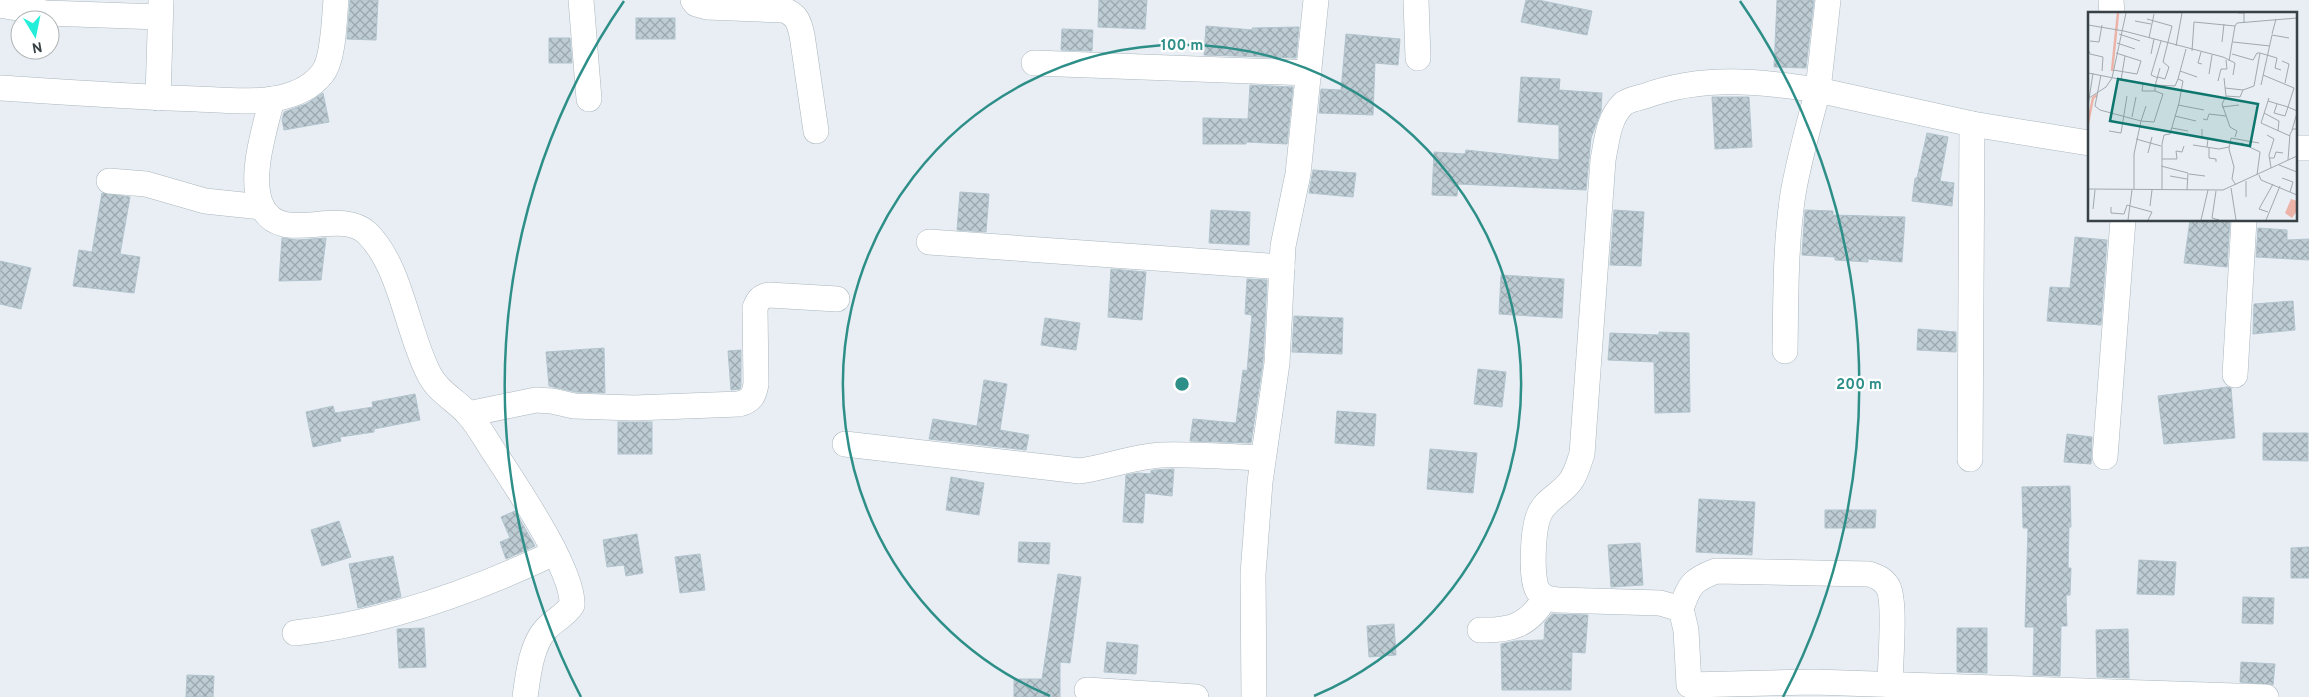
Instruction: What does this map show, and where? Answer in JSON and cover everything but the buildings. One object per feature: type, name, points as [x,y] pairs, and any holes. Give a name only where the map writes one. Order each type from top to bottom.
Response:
[{"type":"street","points":[[0,88],[158,98],[272,99],[309,87],[324,72],[330,53],[336,0]]},
{"type":"street","points":[[581,0],[589,99]]},
{"type":"street","points":[[693,0],[696,4],[707,7],[784,10],[794,14],[799,22],[802,35],[816,131]]},
{"type":"street","points":[[1254,697],[1253,574],[1260,482],[1278,354],[1283,246],[1298,174],[1316,0]]},
{"type":"street","points":[[1416,0],[1418,58]]},
{"type":"street","points":[[1785,351],[1787,258],[1793,195],[1802,148],[1818,90],[1828,0]]},
{"type":"street","points":[[0,6],[46,14],[160,9],[158,98]]},
{"type":"street","points":[[1034,63],[1309,73]]},
{"type":"street","points":[[1681,609],[1660,603],[1545,598],[1538,590],[1534,580],[1534,532],[1539,514],[1550,500],[1572,480],[1582,454],[1603,160],[1610,122],[1624,103],[1663,89],[1707,82],[1760,81],[1818,90],[1972,124],[2088,143]]},
{"type":"street","points":[[272,99],[258,157],[257,179],[262,207],[275,221],[295,225],[349,224],[365,232],[381,250],[402,299],[417,348],[430,376],[446,396],[468,414],[534,516],[570,587],[572,606],[545,629],[536,644],[526,697]]},
{"type":"street","points":[[1970,459],[1972,124]]},
{"type":"street","points":[[2296,148],[2309,148]]},
{"type":"street","points":[[109,181],[146,184],[205,201],[262,207]]},
{"type":"street","points":[[2105,457],[2123,221]]},
{"type":"street","points":[[2235,376],[2244,221]]},
{"type":"street","points":[[928,242],[1282,267]]},
{"type":"street","points":[[468,414],[536,400],[552,401],[574,406],[634,408],[739,404],[748,402],[754,395],[756,384],[755,308],[757,300],[762,296],[769,295],[837,299]]},
{"type":"street","points":[[844,444],[1080,471],[1108,466],[1134,458],[1163,455],[1263,458]]},
{"type":"street","points":[[295,633],[335,629],[388,617],[434,603],[513,573],[554,553]]},
{"type":"street","points":[[1890,685],[1891,604],[1889,588],[1880,578],[1869,574],[1716,571],[1698,578],[1688,588],[1681,609],[1686,630],[1689,691],[1814,682],[1890,685],[2253,697]]},
{"type":"street","points":[[1480,630],[1500,630],[1522,624],[1538,609],[1545,598]]},
{"type":"street","points":[[1088,690],[1196,697]]}]
